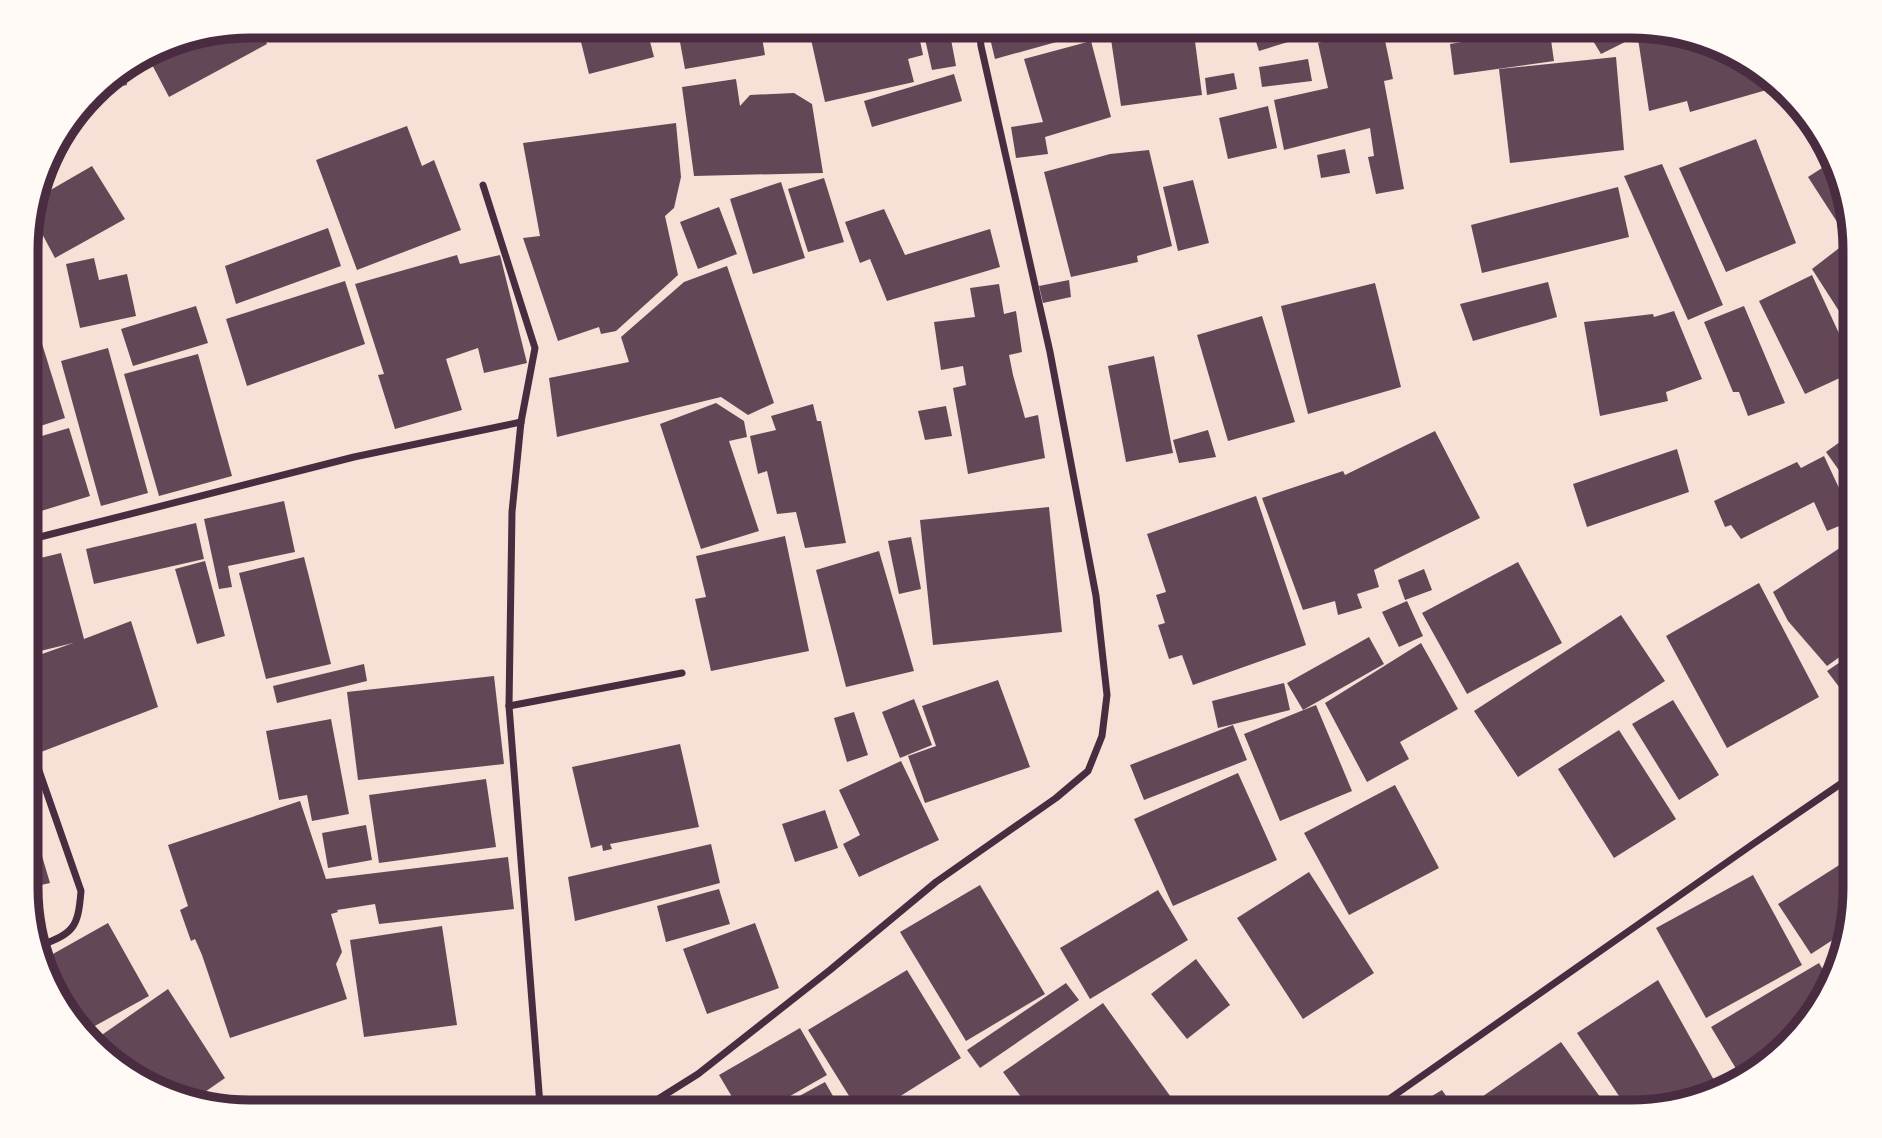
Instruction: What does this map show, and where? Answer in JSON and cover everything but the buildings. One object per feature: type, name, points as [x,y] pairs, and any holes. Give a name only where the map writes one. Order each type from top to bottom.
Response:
[{"type":"street","points":[[656,1100],[698,1074],[936,882],[1056,798],[1088,771],[1102,736],[1107,695],[1096,596],[1050,352],[980,38]]},
{"type":"street","points":[[483,185],[535,348],[521,422],[512,512],[509,706],[540,1100]]},
{"type":"street","points":[[38,537],[354,457],[521,422]]},
{"type":"street","points":[[509,706],[682,673]]},
{"type":"street","points":[[38,768],[81,891],[74,928],[64,936],[47,943]]},
{"type":"street","points":[[1389,1099],[1843,782]]}]
